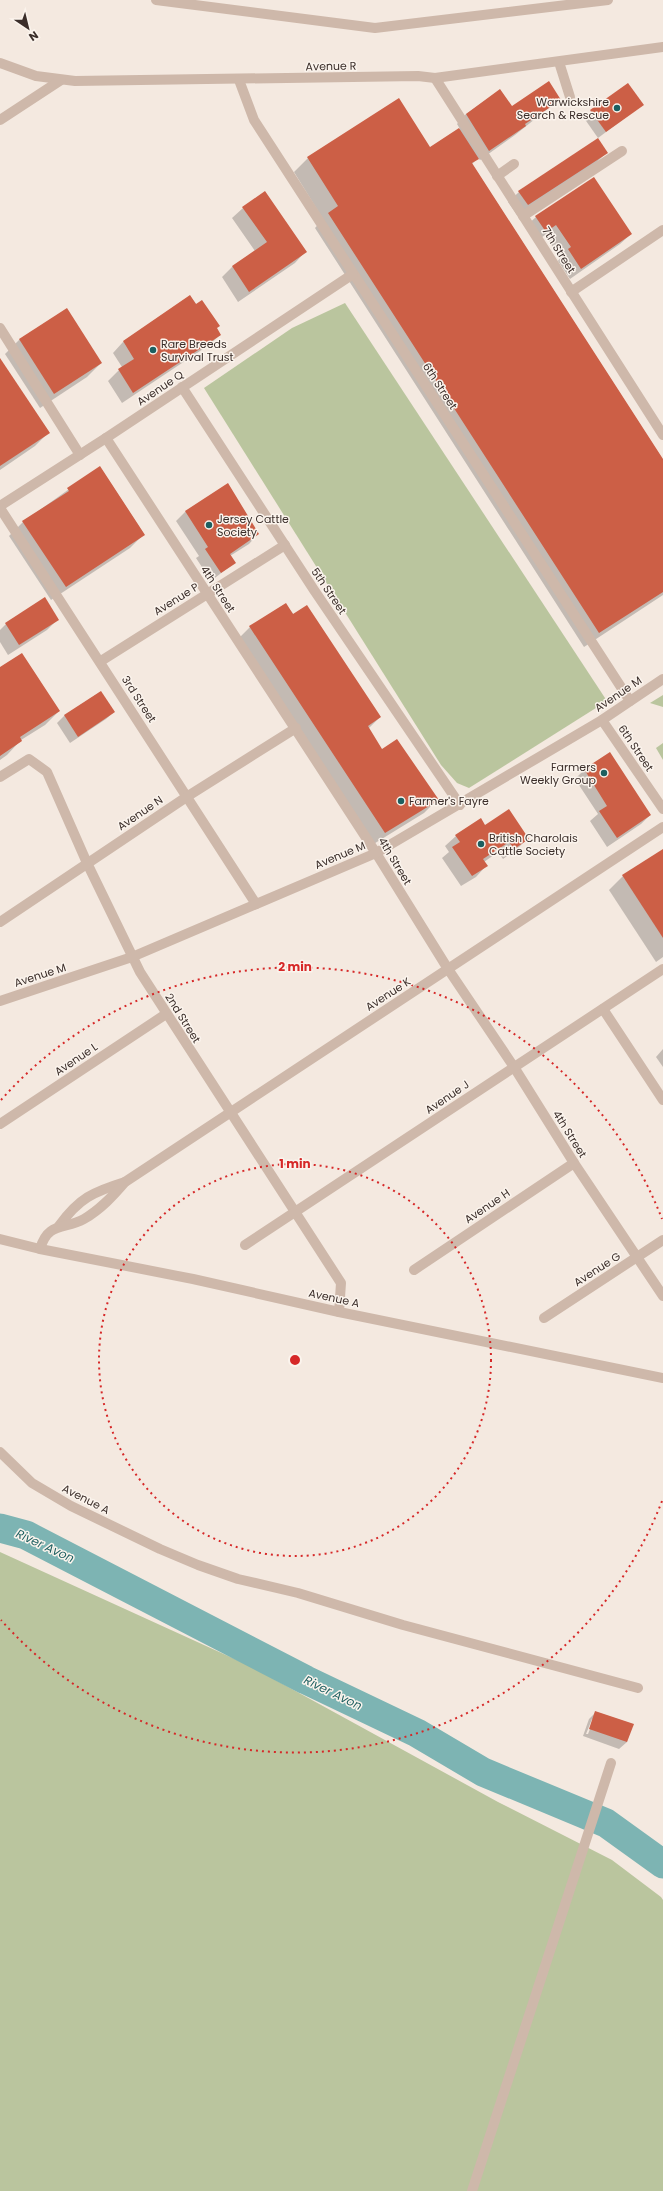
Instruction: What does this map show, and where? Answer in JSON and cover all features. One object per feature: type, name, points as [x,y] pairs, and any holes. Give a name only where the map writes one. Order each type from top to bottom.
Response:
[{"type":"lane","points":[[156,0],[376,28],[608,0]]},
{"type":"lane","name":"Avenue R","points":[[0,63],[36,76],[61,80],[239,80],[418,76],[435,78],[663,47]]},
{"type":"lane","points":[[559,62],[570,97]]},
{"type":"lane","name":"7th Street","points":[[435,78],[663,435]]},
{"type":"lane","points":[[0,120],[61,80]]},
{"type":"lane","name":"6th Street","points":[[239,80],[254,120],[630,701]]},
{"type":"lane","points":[[523,216],[622,152]]},
{"type":"lane","points":[[497,176],[514,164]]},
{"type":"lane","points":[[571,292],[663,230]]},
{"type":"lane","name":"Avenue Q","points":[[0,507],[353,274]]},
{"type":"lane","points":[[0,328],[80,455]]},
{"type":"lane","name":"5th Street","points":[[182,388],[285,545],[460,805]]},
{"type":"lane","name":"4th Street","points":[[106,438],[296,728],[448,969],[514,1067],[636,1258],[663,1296]]},
{"type":"lane","name":"3rd Street","points":[[0,507],[188,796],[256,904]]},
{"type":"lane","name":"Avenue P","points":[[100,661],[285,545]]},
{"type":"lane","name":"Avenue M","points":[[0,1001],[132,957],[376,853],[460,805],[602,720],[663,679]]},
{"type":"lane","name":"6th Street","points":[[602,720],[663,809]]},
{"type":"lane","name":"Avenue N","points":[[0,922],[188,796],[296,728]]},
{"type":"lane","name":"2nd Street","points":[[0,777],[29,759],[47,772],[87,863],[132,957],[166,1014],[229,1112],[342,1283],[339,1312]]},
{"type":"lane","name":"Avenue K","points":[[59,1226],[83,1220],[105,1204],[125,1182],[663,827]]},
{"type":"lane","name":"Avenue J","points":[[246,1245],[663,969]]},
{"type":"lane","points":[[603,1009],[663,1100]]},
{"type":"lane","name":"Avenue L","points":[[0,1124],[166,1014]]},
{"type":"lane","name":"Avenue H","points":[[414,1270],[574,1163]]},
{"type":"lane","name":"Avenue K","points":[[40,1249],[42,1240],[59,1226],[73,1207],[98,1190],[125,1182]]},
{"type":"lane","name":"Avenue A","points":[[0,1239],[40,1249],[193,1279],[339,1312],[663,1378]]},
{"type":"lane","name":"Avenue G","points":[[544,1318],[663,1240]]},
{"type":"lane","name":"Avenue A","points":[[0,1452],[32,1483],[71,1506],[160,1549],[238,1579],[298,1593],[403,1625],[638,1688]]},
{"type":"lane","points":[[472,2191],[597,1802],[611,1763]]},
{"type":"green space","points":[[345,303],[607,701],[469,788],[457,783],[441,765],[204,388],[292,328]]},
{"type":"green space","points":[[663,695],[663,707],[650,703]]},
{"type":"green space","points":[[663,743],[663,760],[656,748]]},
{"type":"green space","points":[[0,1552],[250,1666],[498,1802],[612,1860],[661,1897],[663,1900],[663,2191],[0,2191]]},
{"type":"building","points":[[549,81],[561,100],[525,124],[526,126],[489,151],[466,114],[500,89],[512,106]]},
{"type":"building","name":"Warwickshire Search & Rescue","points":[[628,83],[644,105],[606,132],[590,110]]},
{"type":"building","points":[[399,98],[430,147],[459,128],[479,159],[472,163],[663,459],[663,592],[599,633],[328,213],[338,206],[307,157]]},
{"type":"building","points":[[598,138],[608,153],[528,205],[518,191]]},
{"type":"building","points":[[594,177],[632,234],[581,269],[568,249],[571,247],[556,225],[546,232],[535,216]]},
{"type":"building","points":[[265,191],[307,252],[249,292],[232,266],[267,242],[242,207]]},
{"type":"building","points":[[190,295],[196,304],[202,300],[220,326],[217,328],[221,335],[133,393],[118,369],[134,359],[123,341]]},
{"type":"building","points":[[67,308],[102,363],[54,394],[19,339]]},
{"type":"building","points":[[0,358],[50,433],[0,466]]},
{"type":"building","points":[[100,466],[145,535],[66,587],[22,521],[69,491],[67,488]]},
{"type":"building","points":[[228,483],[259,534],[230,554],[236,563],[221,573],[205,549],[208,547],[185,511]]},
{"type":"building","points":[[45,597],[59,620],[19,645],[5,623]]},
{"type":"building","points":[[286,603],[293,614],[307,605],[381,717],[368,726],[382,749],[397,739],[439,800],[385,833],[249,626]]},
{"type":"building","points":[[22,653],[60,711],[20,737],[22,741],[0,756],[0,667]]},
{"type":"building","points":[[101,691],[115,712],[78,737],[64,715]]},
{"type":"building","points":[[610,752],[651,815],[617,838],[599,811],[607,806],[584,769]]},
{"type":"building","name":"British Charolais Cattle Society","points":[[509,809],[529,839],[514,849],[509,842],[483,859],[488,866],[472,876],[452,847],[460,842],[455,835],[481,818],[485,825]]},
{"type":"building","points":[[663,849],[663,938],[622,875]]},
{"type":"building","points":[[595,1711],[634,1724],[627,1742],[589,1729]]},
{"type":"waterway","name":"River Avon","points":[[0,1528],[26,1535],[306,1680],[417,1733],[483,1772],[606,1823],[663,1864]]},
{"type":"place","name":"Warwickshire Search & Rescue","points":[[617,108]]},
{"type":"place","name":"Rare Breeds Survival Trust","points":[[153,350]]},
{"type":"place","name":"Jersey Cattle Society","points":[[209,525]]},
{"type":"place","name":"Farmers Weekly Group","points":[[604,773]]},
{"type":"place","name":"Farmer's Fayre","points":[[401,801]]},
{"type":"place","name":"British Charolais Cattle Society","points":[[481,844]]}]
